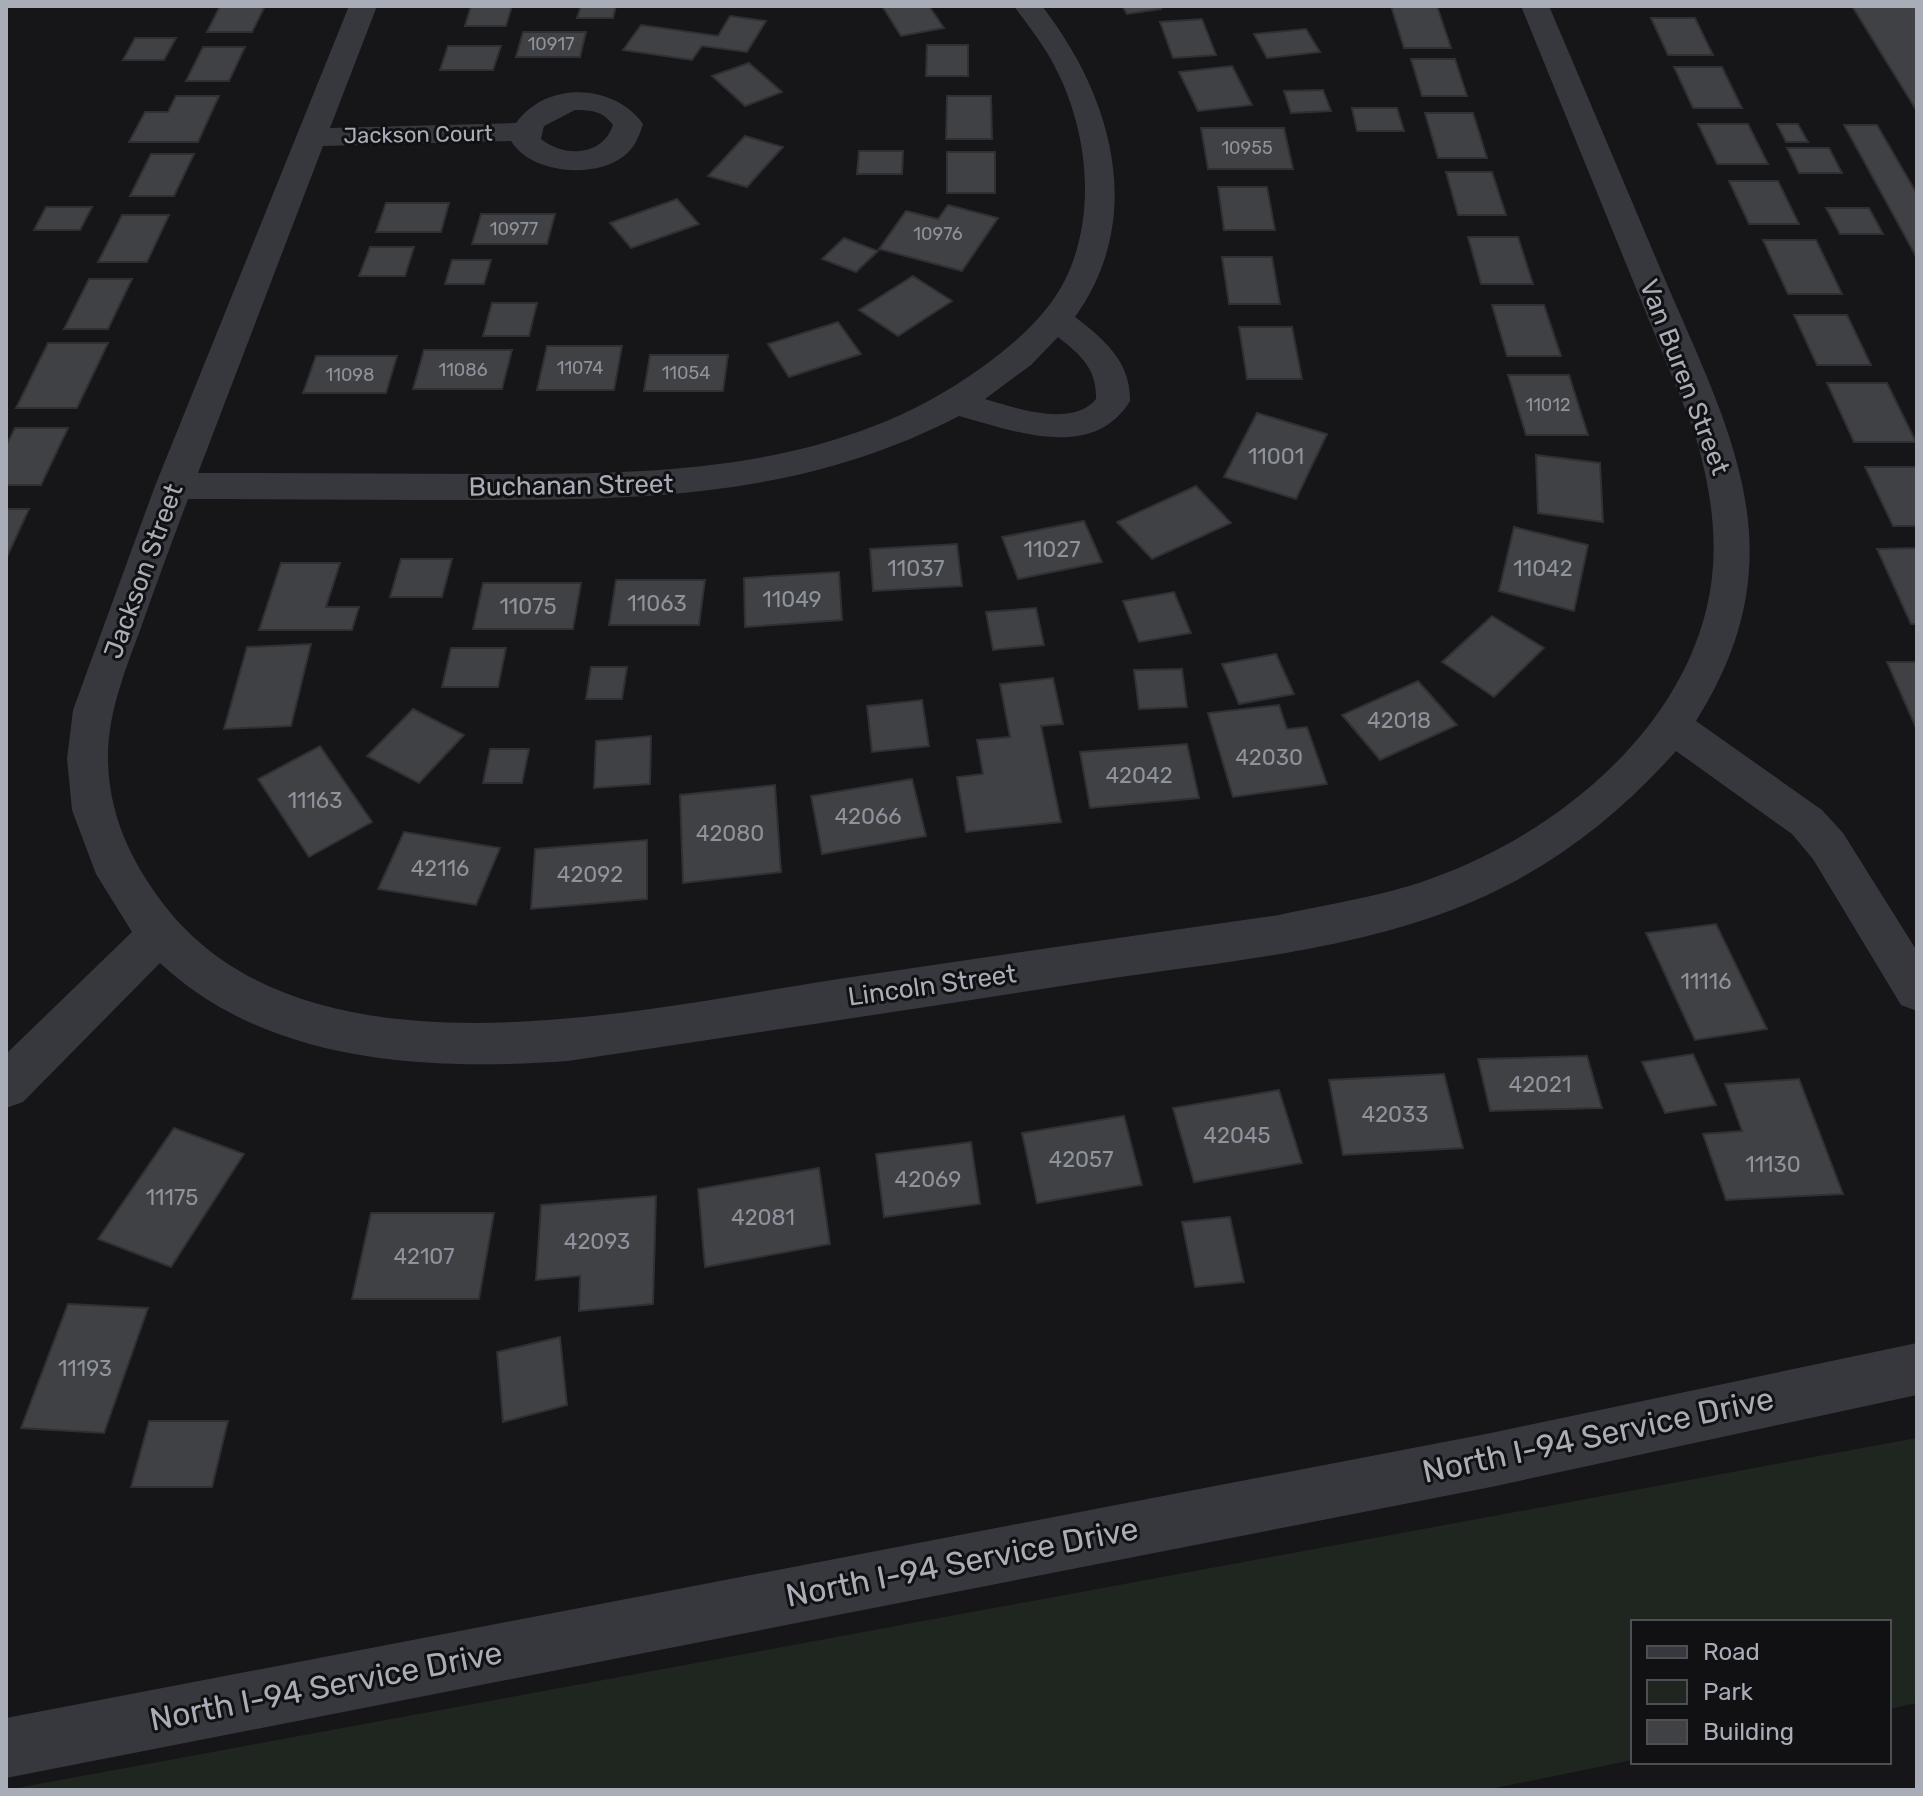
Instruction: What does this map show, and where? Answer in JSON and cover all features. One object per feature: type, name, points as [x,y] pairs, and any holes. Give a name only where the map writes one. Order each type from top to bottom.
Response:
[{"type":"street","name":"Jackson Street","points":[[159,934],[127,893],[102,843],[89,792],[88,745],[93,705],[173,486],[363,6]]},
{"type":"street","name":"Buchanan Street","points":[[173,486],[681,484],[771,470],[844,452],[955,403],[1000,373],[1038,340],[1075,296],[1094,250],[1103,198],[1101,159],[1090,112],[1079,86],[1028,6]]},
{"type":"street","name":"Van Buren Street","points":[[1535,6],[1708,424],[1729,499],[1733,538],[1728,604],[1706,672],[1673,727]]},
{"type":"street","name":"Jackson Court","points":[[311,137],[525,132]]},
{"type":"street","points":[[955,403],[1054,426],[1078,424],[1101,415],[1113,401],[1112,373],[1090,345],[1056,319]]},
{"type":"street","points":[[1673,727],[1807,822],[1828,846],[1917,991]]},
{"type":"street","name":"Lincoln Street","points":[[159,934],[197,969],[238,995],[274,1013],[328,1029],[445,1046],[507,1046],[568,1040],[1279,934],[1392,909],[1457,889],[1555,837],[1624,783],[1673,727]]},
{"type":"street","points":[[6,1086],[159,934]]},
{"type":"street","name":"North I-94 Service Drive","points":[[6,1748],[1475,1463],[1917,1369]]},
{"type":"green space","points":[[1917,1438],[1917,1703],[1891,1709],[1891,1620],[1631,1620],[1631,1760],[1486,1790],[6,1790]]},
{"type":"building","points":[[220,6],[265,6],[252,32],[207,32]]},
{"type":"building","points":[[471,6],[512,6],[506,26],[465,26]]},
{"type":"building","points":[[581,6],[616,6],[613,18],[577,18]]},
{"type":"building","points":[[882,6],[929,6],[944,28],[901,36]]},
{"type":"building","points":[[1122,6],[1159,6],[1161,9],[1127,14]]},
{"type":"building","points":[[1391,6],[1437,6],[1451,48],[1404,48]]},
{"type":"building","points":[[1852,6],[1917,6],[1917,108],[1915,108]]},
{"type":"building","points":[[730,16],[766,21],[747,52],[702,46],[692,60],[623,50],[641,25],[718,36]]},
{"type":"building","points":[[1651,18],[1695,18],[1713,55],[1668,55]]},
{"type":"building","points":[[1202,19],[1216,55],[1173,58],[1160,22]]},
{"type":"building","points":[[1306,29],[1320,52],[1267,58],[1254,34]]},
{"type":"building","points":[[523,32],[586,32],[580,57],[516,57]]},
{"type":"building","points":[[135,38],[176,38],[164,60],[123,60]]},
{"type":"building","points":[[927,45],[968,45],[968,76],[926,76]]},
{"type":"building","points":[[448,46],[501,46],[493,70],[440,70]]},
{"type":"building","points":[[203,47],[245,47],[229,81],[186,81]]},
{"type":"building","points":[[1411,59],[1455,59],[1467,96],[1422,96]]},
{"type":"building","points":[[749,63],[782,92],[745,106],[712,76]]},
{"type":"building","points":[[1232,66],[1252,105],[1198,111],[1179,72]]},
{"type":"building","points":[[1674,67],[1722,67],[1742,108],[1693,108]]},
{"type":"building","points":[[1323,90],[1331,111],[1291,113],[1284,91]]},
{"type":"building","points":[[176,96],[219,96],[198,142],[129,142],[145,112],[168,112]]},
{"type":"building","points":[[947,96],[991,96],[992,139],[946,139]]},
{"type":"building","points":[[1352,108],[1397,108],[1404,131],[1357,131]]},
{"type":"building","points":[[1425,113],[1473,113],[1487,158],[1438,158]]},
{"type":"building","points":[[1698,124],[1748,124],[1768,164],[1717,164]]},
{"type":"building","points":[[1777,124],[1798,124],[1808,142],[1786,142]]},
{"type":"building","points":[[1844,125],[1877,125],[1917,194],[1917,258]]},
{"type":"building","points":[[1201,128],[1284,128],[1293,169],[1208,169]]},
{"type":"building","points":[[745,136],[783,147],[747,187],[708,176]]},
{"type":"building","points":[[1787,148],[1829,148],[1842,173],[1799,173]]},
{"type":"building","points":[[859,151],[903,151],[902,174],[857,174]]},
{"type":"building","points":[[947,152],[995,152],[995,193],[947,193]]},
{"type":"building","points":[[151,154],[194,154],[174,196],[130,196]]},
{"type":"building","points":[[1446,172],[1492,172],[1506,215],[1458,215]]},
{"type":"building","points":[[1729,181],[1778,181],[1799,224],[1749,224]]},
{"type":"building","points":[[1218,187],[1267,187],[1275,230],[1224,230]]},
{"type":"building","points":[[677,199],[699,224],[631,248],[610,223]]},
{"type":"building","points":[[386,203],[449,203],[441,232],[376,232]]},
{"type":"building","points":[[948,205],[998,218],[962,271],[879,249],[906,211],[938,219]]},
{"type":"building","points":[[46,207],[92,207],[80,230],[34,230]]},
{"type":"building","points":[[1826,208],[1869,208],[1883,234],[1840,234]]},
{"type":"building","points":[[481,214],[555,214],[547,244],[472,244]]},
{"type":"building","points":[[122,215],[169,215],[147,262],[98,262]]},
{"type":"building","points":[[1468,237],[1518,237],[1533,284],[1481,284]]},
{"type":"building","points":[[844,238],[878,251],[856,272],[822,259]]},
{"type":"building","points":[[1763,240],[1816,240],[1842,294],[1788,294]]},
{"type":"building","points":[[370,247],[414,247],[405,276],[359,276]]},
{"type":"building","points":[[1222,257],[1272,257],[1280,304],[1229,304]]},
{"type":"building","points":[[452,260],[491,260],[484,284],[445,284]]},
{"type":"building","points":[[913,276],[952,301],[898,336],[859,310]]},
{"type":"building","points":[[89,279],[132,279],[108,329],[64,329]]},
{"type":"building","points":[[492,303],[537,303],[529,336],[483,336]]},
{"type":"building","points":[[1492,305],[1544,305],[1561,356],[1507,356]]},
{"type":"building","points":[[1794,315],[1847,315],[1871,365],[1817,365]]},
{"type":"building","points":[[838,322],[861,354],[789,377],[768,344]]},
{"type":"building","points":[[1239,327],[1292,327],[1302,379],[1247,379]]},
{"type":"building","points":[[48,343],[108,343],[77,408],[16,408]]},
{"type":"building","points":[[547,346],[622,346],[614,390],[537,390]]},
{"type":"building","points":[[424,350],[512,350],[502,389],[413,389]]},
{"type":"building","points":[[650,355],[728,355],[723,391],[644,391]]},
{"type":"building","points":[[316,356],[397,356],[386,393],[303,393]]},
{"type":"building","points":[[1508,375],[1569,375],[1588,435],[1526,435]]},
{"type":"building","points":[[1827,383],[1887,383],[1916,442],[1854,442]]},
{"type":"building","points":[[1257,413],[1327,434],[1296,499],[1224,477]]},
{"type":"building","points":[[15,428],[68,428],[41,485],[6,485],[6,446]]},
{"type":"building","points":[[1536,455],[1600,463],[1603,522],[1538,513]]},
{"type":"building","points":[[1865,467],[1917,467],[1917,526],[1893,526]]},
{"type":"building","points":[[1196,486],[1231,523],[1152,559],[1117,522]]},
{"type":"building","points":[[6,509],[29,509],[6,559]]},
{"type":"building","points":[[1084,521],[1102,562],[1018,579],[1002,537]]},
{"type":"building","points":[[1514,527],[1588,545],[1574,611],[1499,591]]},
{"type":"building","points":[[957,544],[962,586],[873,591],[870,549]]},
{"type":"building","points":[[1917,548],[1917,624],[1911,624],[1877,549]]},
{"type":"building","points":[[401,559],[452,559],[442,597],[390,597]]},
{"type":"building","points":[[281,563],[340,563],[326,607],[359,607],[352,630],[259,630]]},
{"type":"building","points":[[839,572],[842,620],[745,627],[744,578]]},
{"type":"building","points":[[616,580],[705,580],[699,625],[609,625]]},
{"type":"building","points":[[483,583],[581,583],[573,629],[473,629]]},
{"type":"building","points":[[1174,592],[1191,633],[1139,642],[1123,601]]},
{"type":"building","points":[[1036,608],[1044,645],[993,650],[986,612]]},
{"type":"building","points":[[1492,616],[1544,648],[1494,697],[1442,662]]},
{"type":"building","points":[[311,644],[291,726],[224,729],[247,647]]},
{"type":"building","points":[[451,648],[506,648],[498,687],[442,687]]},
{"type":"building","points":[[1276,654],[1294,694],[1239,704],[1222,664]]},
{"type":"building","points":[[1887,662],[1917,662],[1917,730]]},
{"type":"building","points":[[591,667],[627,667],[622,699],[586,699]]},
{"type":"building","points":[[1182,669],[1187,707],[1139,709],[1134,670]]},
{"type":"building","points":[[1053,678],[1063,724],[1041,726],[1061,822],[966,832],[957,777],[983,774],[977,740],[1010,737],[1000,684]]},
{"type":"building","points":[[1418,681],[1457,725],[1380,760],[1342,715]]},
{"type":"building","points":[[922,700],[929,746],[872,752],[867,706]]},
{"type":"building","points":[[1279,705],[1287,729],[1307,727],[1327,784],[1233,797],[1208,713]]},
{"type":"building","points":[[413,709],[464,735],[419,783],[367,756]]},
{"type":"building","points":[[651,736],[650,784],[594,788],[596,741]]},
{"type":"building","points":[[1187,744],[1199,798],[1090,808],[1080,752]]},
{"type":"building","points":[[320,746],[372,822],[309,857],[258,779]]},
{"type":"building","points":[[490,749],[529,749],[522,783],[483,783]]},
{"type":"building","points":[[912,779],[926,836],[822,854],[811,796]]},
{"type":"building","points":[[775,785],[781,872],[683,883],[680,795]]},
{"type":"building","points":[[404,832],[500,848],[476,905],[378,889]]},
{"type":"building","points":[[647,840],[647,899],[531,909],[535,849]]},
{"type":"building","points":[[1716,924],[1767,1029],[1695,1040],[1646,933]]},
{"type":"building","points":[[1693,1054],[1716,1105],[1665,1113],[1642,1062]]},
{"type":"building","points":[[1587,1056],[1602,1108],[1490,1111],[1478,1059]]},
{"type":"building","points":[[1444,1074],[1463,1148],[1343,1155],[1329,1080]]},
{"type":"building","points":[[1799,1079],[1843,1194],[1726,1200],[1703,1134],[1742,1131],[1725,1084]]},
{"type":"building","points":[[1279,1090],[1302,1163],[1194,1182],[1173,1108]]},
{"type":"building","points":[[1124,1116],[1142,1185],[1037,1203],[1022,1133]]},
{"type":"building","points":[[174,1128],[244,1154],[171,1267],[98,1239]]},
{"type":"building","points":[[971,1142],[980,1204],[884,1217],[876,1154]]},
{"type":"building","points":[[819,1168],[830,1244],[705,1267],[698,1189]]},
{"type":"building","points":[[656,1196],[653,1304],[579,1311],[580,1276],[536,1280],[541,1205]]},
{"type":"building","points":[[371,1213],[494,1213],[479,1299],[352,1299]]},
{"type":"building","points":[[1230,1217],[1244,1282],[1195,1287],[1182,1222]]},
{"type":"building","points":[[68,1304],[148,1308],[104,1433],[21,1428]]},
{"type":"building","points":[[560,1337],[567,1405],[503,1422],[497,1352]]},
{"type":"building","points":[[149,1421],[228,1421],[212,1487],[131,1487]]}]
